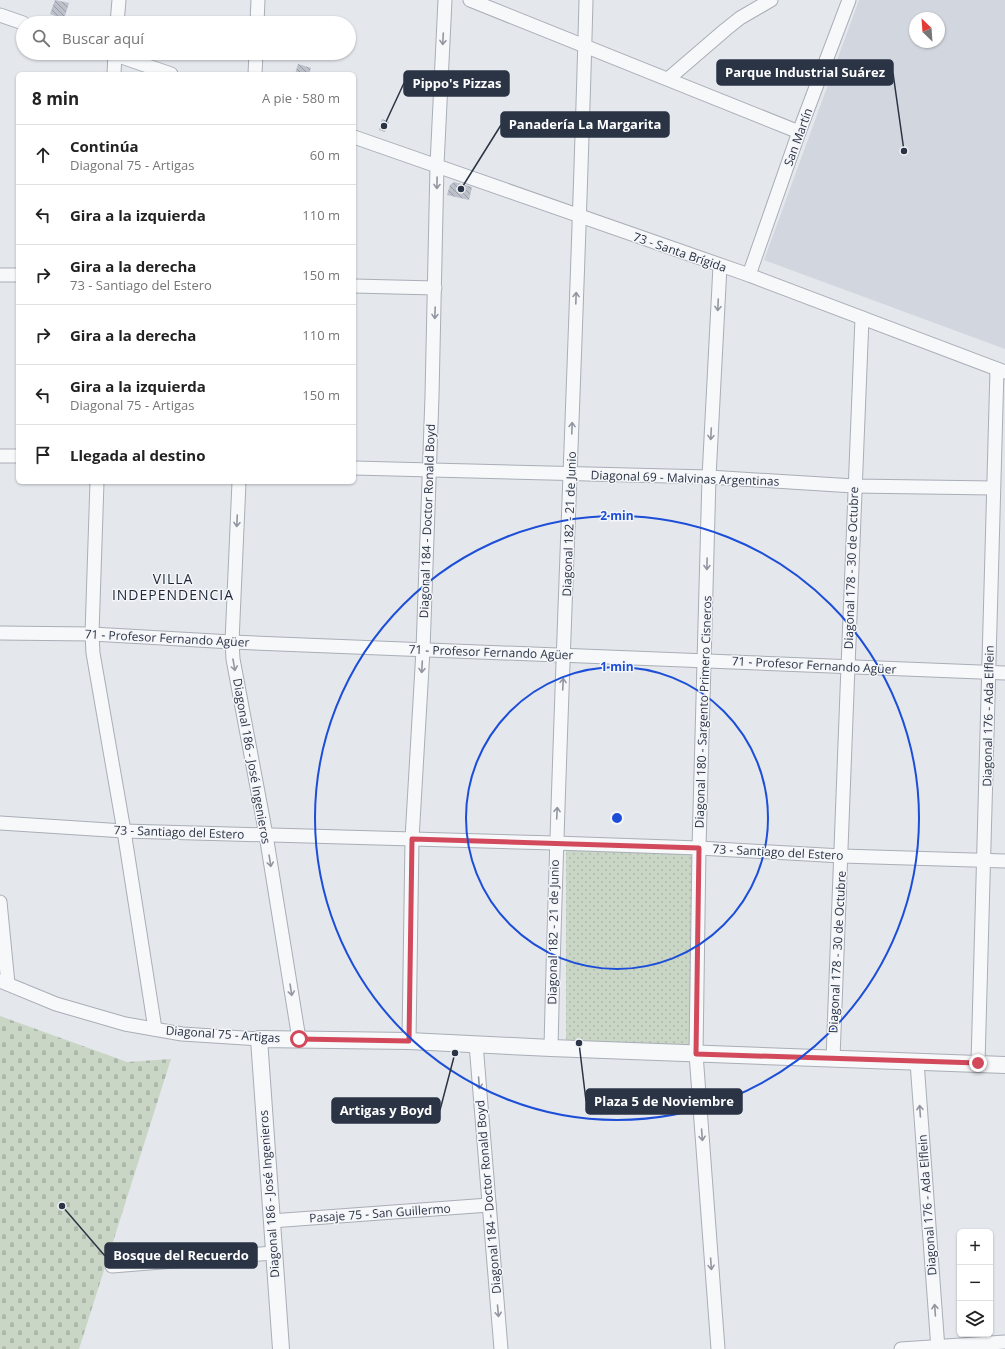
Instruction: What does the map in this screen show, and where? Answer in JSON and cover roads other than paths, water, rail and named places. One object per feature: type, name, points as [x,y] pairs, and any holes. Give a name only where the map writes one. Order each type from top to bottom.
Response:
[{"type":"street","points":[[118,16],[119,0]]},
{"type":"street","points":[[257,16],[258,0]]},
{"type":"street","name":"Diagonal 184 - Doctor Ronald Boyd","points":[[409,1041],[412,839],[422,650],[435,288],[437,165],[445,0]]},
{"type":"street","points":[[470,0],[799,132]]},
{"type":"street","name":"Diagonal 182 - 21 de Junio","points":[[551,1048],[556,843],[564,654],[586,0]]},
{"type":"street","points":[[668,79],[740,18],[771,0]]},
{"type":"street","name":"San Martín","points":[[749,275],[799,132],[849,0]]},
{"type":"street","points":[[0,16],[16,21]]},
{"type":"street","points":[[114,60],[114,72]]},
{"type":"street","points":[[131,60],[165,72]]},
{"type":"street","points":[[255,72],[256,60]]},
{"type":"street","name":"73 - Santa Brígida","points":[[356,138],[749,275],[1001,370]]},
{"type":"street","name":"Diagonal 180 - Sargento Primero Cisneros","points":[[718,1349],[696,1054],[699,848],[709,477],[720,266]]},
{"type":"street","points":[[0,275],[16,275]]},
{"type":"street","points":[[356,286],[435,288]]},
{"type":"street","name":"Diagonal 178 - 30 de Octubre","points":[[833,1058],[842,856],[854,486],[862,318]]},
{"type":"street","name":"Diagonal 176 - Ada Elflein","points":[[978,1063],[993,488],[1001,370]]},
{"type":"street","points":[[0,456],[16,456]]},
{"type":"street","name":"Diagonal 69 - Malvinas Argentinas","points":[[356,468],[709,477],[854,486],[993,488]]},
{"type":"street","points":[[97,484],[92,634],[93,653],[124,831],[154,1029]]},
{"type":"street","name":"Diagonal 186 - José Ingenieros","points":[[239,484],[232,642],[233,659],[266,835],[299,1039]]},
{"type":"street","name":"71 - Profesor Fernando Agüer","points":[[0,633],[92,634],[232,642],[564,654],[1005,673]]},
{"type":"street","name":"73 - Santiago del Estero","points":[[0,823],[124,831],[556,843],[699,848],[842,856],[1005,861]]},
{"type":"street","points":[[0,902],[4,983]]},
{"type":"street","name":"Diagonal 75 - Artigas","points":[[4,983],[56,1004],[125,1024],[182,1034],[259,1039],[409,1041],[696,1054],[1005,1065]]},
{"type":"street","name":"Diagonal 186 - José Ingenieros","points":[[259,1039],[280,1349]]},
{"type":"street","name":"Diagonal 184 - Doctor Ronald Boyd","points":[[476,1044],[501,1349]]},
{"type":"street","name":"Diagonal 176 - Ada Elflein","points":[[917,1062],[938,1348]]},
{"type":"street","name":"Pasaje 75 - San Guillermo","points":[[271,1221],[489,1205]]},
{"type":"street","points":[[112,1266],[273,1253]]},
{"type":"street","points":[[901,1349],[938,1348],[1005,1342]]},
{"type":"place","name":"Pippo's Pizzas","points":[[384,126]]},
{"type":"place","name":"Parque Industrial Suárez","points":[[904,151]]},
{"type":"place","name":"Panadería La Margarita","points":[[461,189]]},
{"type":"place","name":"Plaza 5 de Noviembre","points":[[579,1043]]},
{"type":"place","name":"Artigas y Boyd","points":[[455,1053]]},
{"type":"place","name":"Bosque del Recuerdo","points":[[62,1206]]},
{"type":"district","name":"VILLA INDEPENDENCIA","points":[[173,586]]}]
